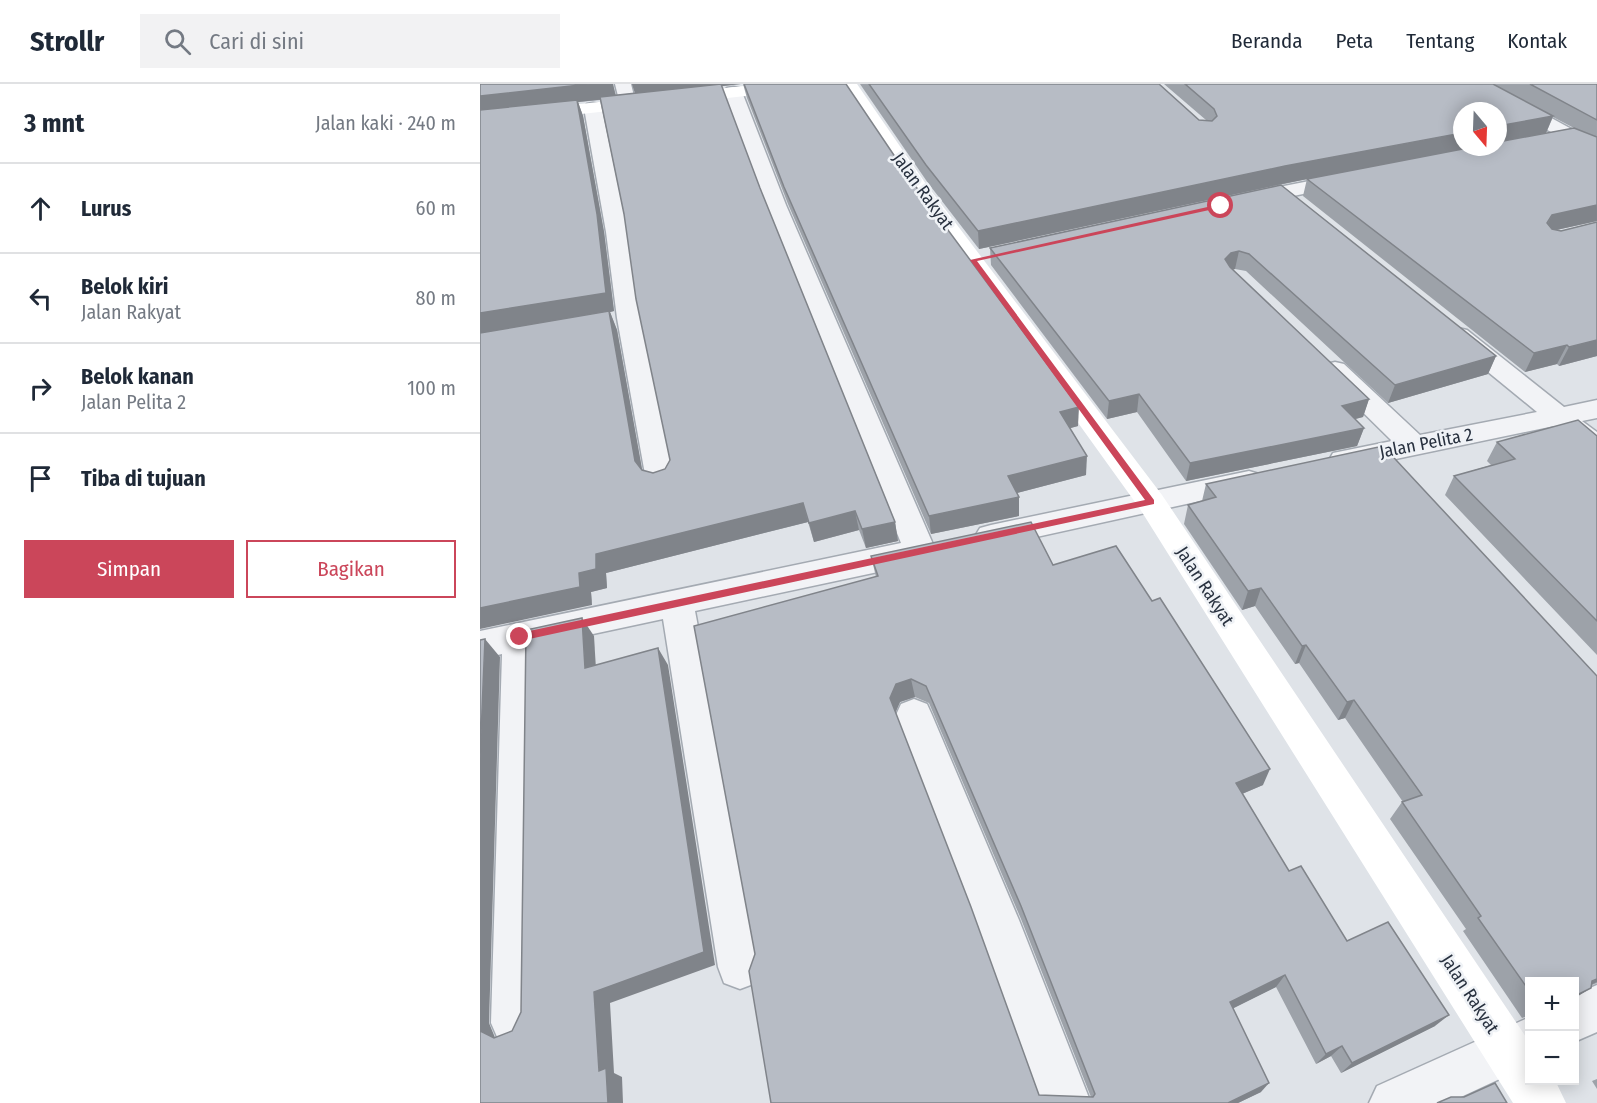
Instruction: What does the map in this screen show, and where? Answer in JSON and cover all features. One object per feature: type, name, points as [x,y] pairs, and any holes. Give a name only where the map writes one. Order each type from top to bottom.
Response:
[{"type":"street","points":[[623,84],[627,104]]},
{"type":"street","points":[[480,120],[810,84]]},
{"type":"street","name":"Jalan Rakyat","points":[[849,84],[919,188],[984,258],[1151,502],[1518,1045],[1541,1103]]},
{"type":"street","points":[[1476,84],[1597,150]]},
{"type":"street","points":[[733,92],[776,205],[943,546]]},
{"type":"street","points":[[593,108],[617,232],[618,320],[661,480]]},
{"type":"street","points":[[1536,143],[1571,136]]},
{"type":"street","points":[[1221,206],[1374,174]]},
{"type":"street","points":[[1282,192],[1300,207]]},
{"type":"street","points":[[1439,319],[1597,447]]},
{"type":"street","points":[[1314,351],[1402,458]]},
{"type":"street","name":"Jalan Pelita 2","points":[[1319,466],[1402,458],[1559,416],[1597,409]]},
{"type":"street","points":[[480,645],[1274,476]]},
{"type":"street","points":[[677,603],[740,967]]},
{"type":"street","points":[[514,1023],[520,637]]},
{"type":"street","points":[[914,715],[997,920],[1066,1103]]},
{"type":"street","points":[[1579,1017],[1597,1008]]},
{"type":"street","points":[[1394,1103],[1518,1045]]},
{"type":"building","points":[[480,84],[589,84],[480,96]]},
{"type":"building","points":[[721,84],[760,188],[895,522],[862,529],[855,511],[809,523],[803,503],[596,554],[596,569],[579,573],[580,587],[480,608],[480,333],[609,311],[635,461],[642,470],[653,473],[665,469],[670,460],[636,299],[624,214],[600,97]]},
{"type":"building","points":[[744,84],[846,84],[908,176],[1079,407],[1060,412],[1087,456],[1008,476],[1019,497],[929,516],[784,187]]},
{"type":"building","points":[[869,84],[1159,84],[1199,120],[1212,121],[1217,116],[1214,109],[1185,84],[1493,84],[1553,116],[1507,124],[1507,102],[1453,102],[1453,135],[1285,166],[978,231],[926,165]]},
{"type":"building","points":[[1530,84],[1597,84],[1597,120]]},
{"type":"building","points":[[577,100],[597,214],[606,293],[480,313],[480,110]]},
{"type":"building","points":[[1574,128],[1597,137],[1597,205],[1552,215],[1547,223],[1552,229],[1561,231],[1597,222],[1597,340],[1534,353],[1307,179],[1453,151],[1453,156],[1507,156],[1507,140]]},
{"type":"building","points":[[1281,185],[1496,356],[1395,385],[1249,254],[1239,251],[1231,253],[1225,259],[1230,267],[1369,399],[1342,406],[1364,428],[1190,463],[1139,394],[1109,401],[990,248]]},
{"type":"building","points":[[1578,420],[1597,436],[1597,621],[1454,476],[1515,459],[1497,442]]},
{"type":"building","points":[[1383,446],[1597,676],[1597,979],[1592,981],[1591,988],[1579,994],[1579,977],[1525,977],[1525,985],[1478,918],[1481,916],[1402,802],[1422,795],[1354,700],[1347,702],[1306,645],[1302,646],[1261,588],[1248,591],[1188,505],[1216,497],[1206,484]]},
{"type":"building","points":[[1031,522],[1053,565],[1116,546],[1152,601],[1160,598],[1270,769],[1236,783],[1289,871],[1301,866],[1347,941],[1388,922],[1449,1015],[1352,1063],[1342,1046],[1326,1054],[1285,975],[1230,1002],[1269,1083],[1228,1103],[771,1103],[749,971],[755,954],[694,626],[878,576],[871,556]],"holes":[[[911,679],[926,686],[1021,906],[1095,1094],[1093,1097],[1039,1095],[971,907],[890,698],[896,684]]]},
{"type":"building","points":[[582,618],[585,668],[658,648],[704,952],[594,992],[599,1071],[606,1068],[608,1103],[480,1103],[480,1031],[494,1038],[512,1031],[521,1012],[526,630]]},
{"type":"building","points":[[485,639],[480,758],[480,640]]},
{"type":"building","points":[[1495,1083],[1507,1103],[1437,1103],[1451,1097],[1464,1097]]},
{"type":"route","points":[[520,637],[1151,502],[973,260],[1221,206]]}]
